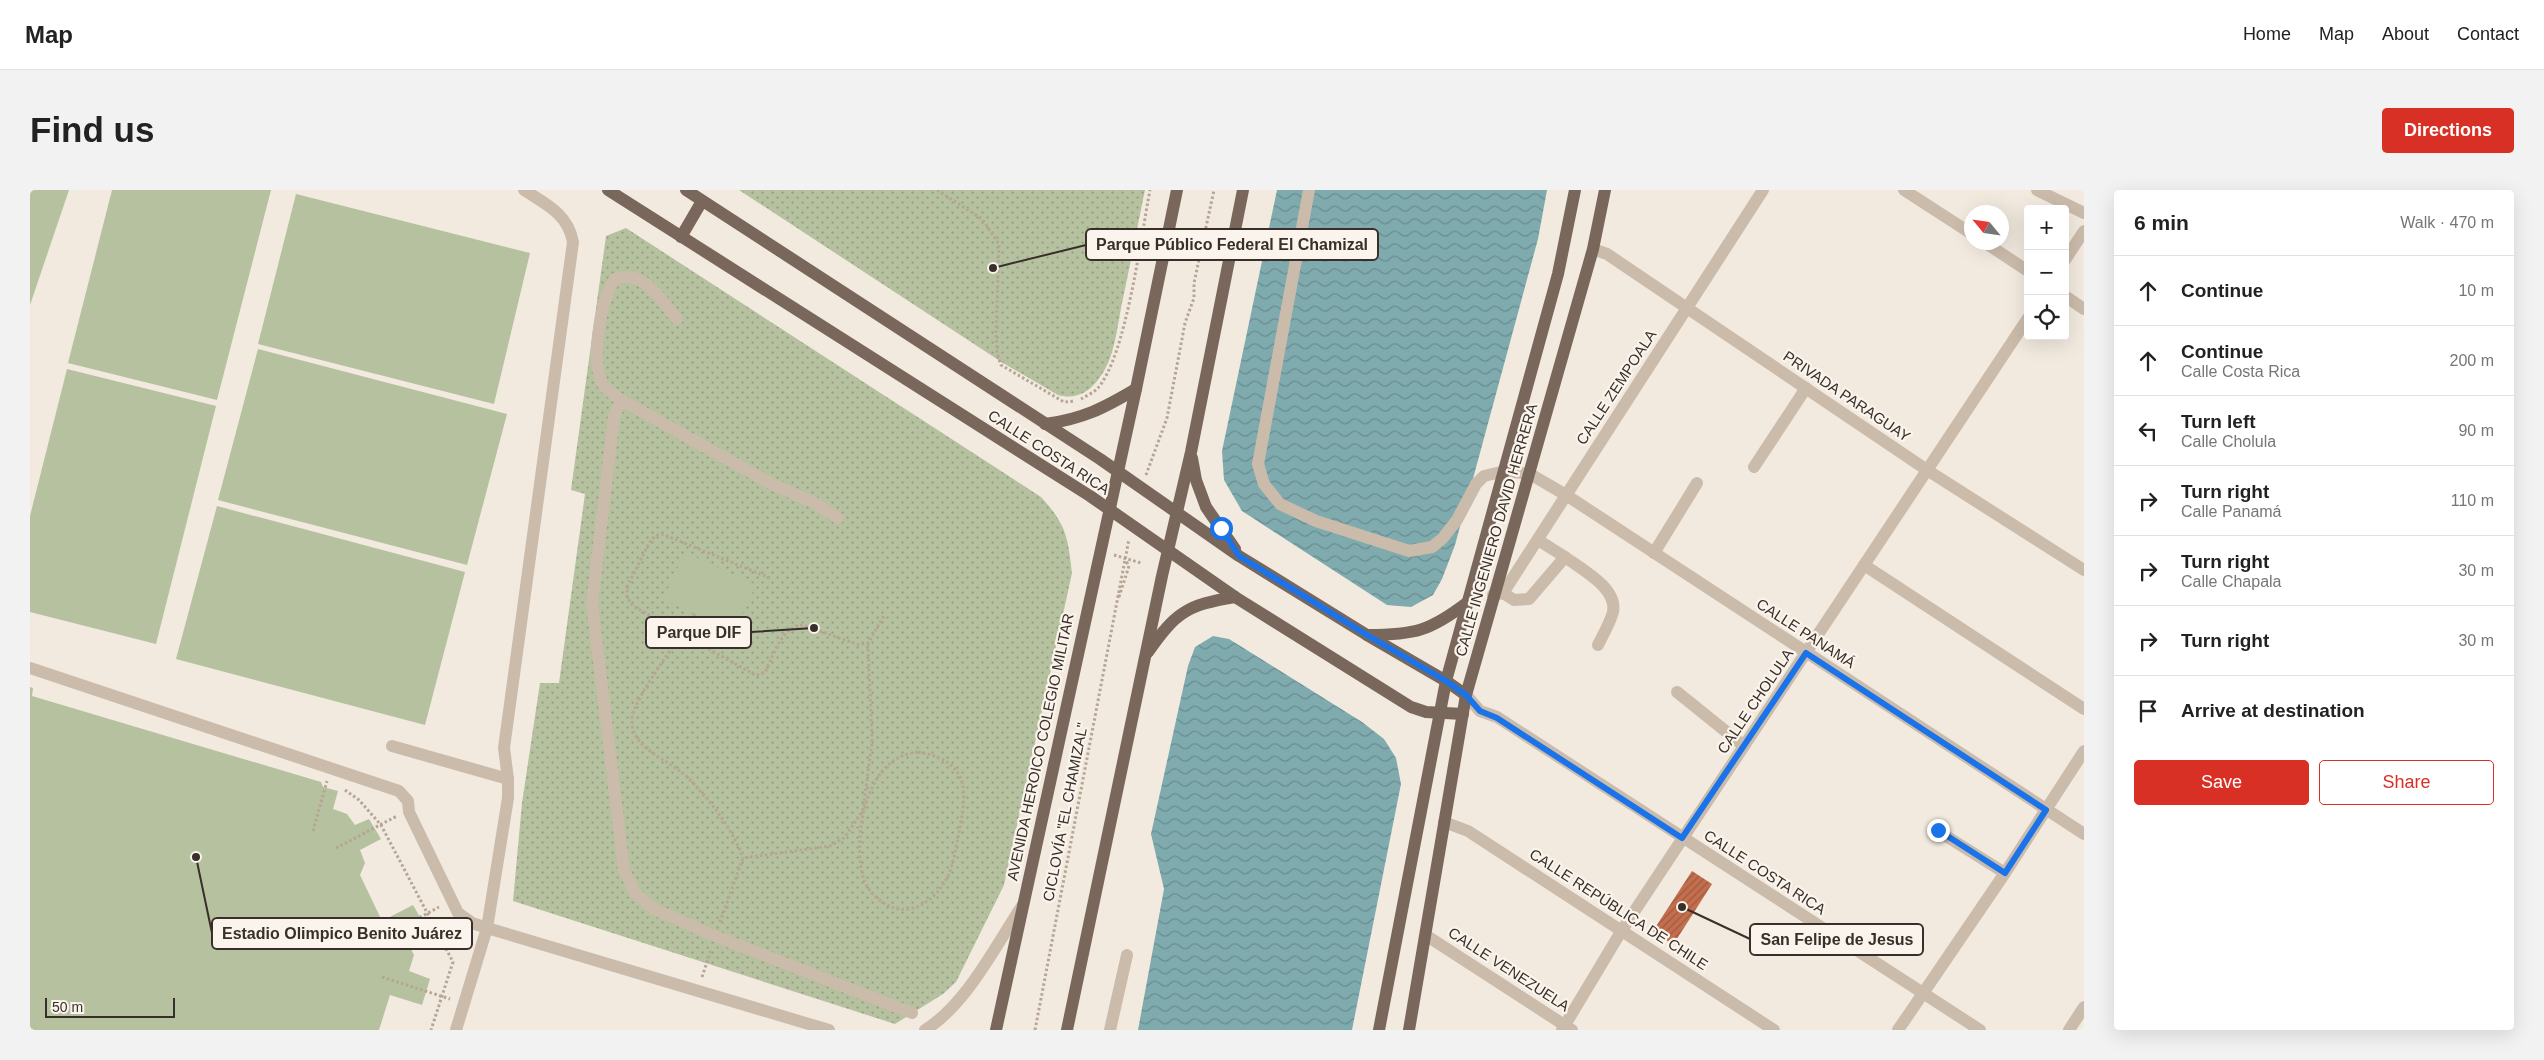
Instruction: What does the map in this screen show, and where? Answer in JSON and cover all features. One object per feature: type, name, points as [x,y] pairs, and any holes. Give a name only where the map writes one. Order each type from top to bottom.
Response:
[{"type":"main road","name":"CALLE COSTA RICA","points":[[608,190],[1109,510],[1235,596],[1411,707],[1440,713],[1463,714]]},
{"type":"main road","name":"CALLE COSTA RICA","points":[[686,190],[1118,471],[1239,556],[1466,695]]},
{"type":"main road","name":"AVENIDA HEROICO COLEGIO MILITAR","points":[[996,1030],[1136,389],[1176,190]]},
{"type":"main road","points":[[1067,1030],[1167,551],[1191,452],[1243,190]]},
{"type":"main road","name":"CALLE INGENIERO DAVID HERRERA","points":[[1379,1030],[1446,681],[1558,274],[1575,190]]},
{"type":"main road","name":"CALLE INGENIERO DAVID HERRERA","points":[[1409,1030],[1427,936],[1466,695],[1498,594],[1593,249],[1605,190]]},
{"type":"main road","points":[[681,237],[702,201]]},
{"type":"main road","points":[[1045,424],[1074,420],[1102,410],[1136,389]]},
{"type":"main road","points":[[1191,452],[1196,480],[1206,507],[1239,556]]},
{"type":"main road","points":[[1145,656],[1177,616],[1204,602],[1235,596]]},
{"type":"main road","points":[[1367,635],[1417,632],[1442,622],[1468,602]]},
{"type":"street","points":[[456,1030],[487,928],[508,798],[508,779],[504,748],[573,242],[571,231],[564,218],[554,209],[524,190]]},
{"type":"street","points":[[1309,190],[1258,464],[1264,484],[1280,504],[1316,521],[1409,551],[1432,548],[1457,520],[1476,484],[1484,476],[1505,471]]},
{"type":"street","name":"CALLE ZEMPOALA","points":[[1498,594],[1538,540],[1763,190]]},
{"type":"street","points":[[1904,190],[1964,229]]},
{"type":"street","points":[[2037,190],[2084,213]]},
{"type":"street","points":[[2069,254],[2084,231]]},
{"type":"street","name":"PRIVADA PARAGUAY","points":[[1593,249],[1607,254],[1927,470],[2084,570]]},
{"type":"street","points":[[1996,250],[2024,268]]},
{"type":"street","points":[[677,320],[653,290],[632,276],[615,279],[605,298],[597,364],[600,378],[607,389],[620,400],[772,484],[813,502],[838,518]]},
{"type":"street","points":[[2069,299],[2084,308]]},
{"type":"street","name":"CALLE CHOLULA","points":[[1566,1028],[1622,930],[2024,324]]},
{"type":"street","points":[[1754,467],[1806,388]]},
{"type":"street","points":[[620,400],[614,416],[592,604],[624,870],[635,893],[654,910],[715,936],[912,1013]]},
{"type":"street","name":"CALLE PANAMÁ","points":[[1505,471],[1530,474],[1566,495],[2084,834]]},
{"type":"street","points":[[1654,553],[1697,483]]},
{"type":"street","points":[[1538,540],[1595,579],[1609,593],[1613,604],[1613,612],[1598,645]]},
{"type":"street","points":[[1498,594],[1514,600],[1529,599],[1565,557]]},
{"type":"street","points":[[1864,565],[2084,709]]},
{"type":"street","points":[[30,668],[399,791],[408,801],[410,812],[450,900],[464,918],[487,928],[829,1030]]},
{"type":"street","points":[[1677,692],[1744,746]]},
{"type":"street","name":"CALLE COSTA RICA","points":[[1466,695],[1480,711],[1497,718],[1980,1030]]},
{"type":"street","name":"CALLE COSTA RICA","points":[[1463,714],[1480,711]]},
{"type":"street","points":[[392,746],[508,779]]},
{"type":"street","points":[[1898,1030],[2005,873],[2084,751]]},
{"type":"street","name":"CALLE REPÚBLICA DE CHILE","points":[[1444,822],[1468,831],[1774,1030]]},
{"type":"street","points":[[1938,830],[2005,873]]},
{"type":"street","points":[[925,1030],[946,1012],[967,989],[1022,906]]},
{"type":"street","name":"CALLE VENEZUELA","points":[[1427,936],[1566,1028]]},
{"type":"street","points":[[1110,1030],[1127,955]]},
{"type":"street","points":[[2069,1030],[2084,1007]]},
{"type":"path","points":[[937,190],[982,219],[999,244],[996,334],[997,353],[1001,365],[1064,402],[1078,400],[1097,390],[1112,364],[1121,340],[1150,190]]},
{"type":"path","points":[[1148,471],[1167,418],[1185,323],[1194,298],[1194,283],[1214,190]]},
{"type":"path","points":[[770,578],[662,534],[655,536],[649,543],[627,587],[627,597],[633,606],[755,676],[760,676],[765,672],[787,631],[794,625],[803,625],[859,645],[868,642]]},
{"type":"path","name":"CICLOVÍA \"EL CHAMIZAL\"","points":[[1034,1030],[1119,598],[1126,549]]},
{"type":"path","points":[[1114,555],[1141,563]]},
{"type":"path","name":"CICLOVÍA \"EL CHAMIZAL\"","points":[[1119,598],[1129,566],[1125,558]]},
{"type":"path","points":[[695,614],[637,701],[632,719],[636,736],[651,752],[680,771],[702,793],[722,821],[743,858],[715,936],[698,992]]},
{"type":"path","points":[[743,858],[830,846],[845,836],[863,810],[874,786],[887,767],[899,757],[918,752],[936,756],[950,764],[960,776],[963,811],[953,861],[948,875],[937,893],[926,903],[912,909],[893,908],[877,899],[865,883],[858,858],[863,810],[872,742],[868,642],[885,614]]},
{"type":"path","points":[[312,831],[331,768]]},
{"type":"path","points":[[320,778],[333,784]]},
{"type":"path","points":[[339,786],[359,800],[381,825],[453,962],[432,1030]]},
{"type":"path","points":[[336,848],[395,816],[410,812]]},
{"type":"path","points":[[380,939],[427,915],[450,900]]},
{"type":"path","points":[[382,977],[464,1003]]},
{"type":"green space","points":[[30,190],[69,190],[30,305]]},
{"type":"green space","points":[[112,190],[271,190],[217,400],[68,363]]},
{"type":"green space","points":[[739,190],[1145,190],[1115,342],[1105,369],[1092,387],[1082,394],[1071,396],[1058,395],[1003,363]]},
{"type":"green space","points":[[296,194],[530,253],[494,404],[258,344]]},
{"type":"green space","points":[[626,228],[1041,497],[1061,523],[1067,540],[1072,573],[1004,885],[956,982],[943,994],[895,1024],[513,901],[522,803],[540,683],[559,683],[585,494],[571,490],[606,236]]},
{"type":"green space","points":[[258,349],[507,414],[467,565],[218,500]]},
{"type":"green space","points":[[67,369],[216,406],[156,644],[30,612],[30,516]]},
{"type":"green space","points":[[217,506],[465,572],[425,725],[176,659]]},
{"type":"green space","points":[[685,552],[756,585],[734,632],[663,599]]},
{"type":"green space","points":[[30,687],[33,688],[32,696],[321,782],[323,787],[338,791],[333,809],[347,814],[355,825],[369,819],[381,839],[360,850],[365,863],[360,875],[382,921],[413,905],[427,929],[407,941],[414,955],[409,971],[430,979],[422,1005],[390,995],[379,1030],[30,1030]]},
{"type":"water","points":[[1277,190],[1547,190],[1538,239],[1455,545],[1442,579],[1433,595],[1411,607],[1387,605],[1242,511],[1224,480],[1222,451]]},
{"type":"water","points":[[1213,636],[1229,639],[1362,722],[1384,739],[1396,758],[1401,784],[1352,1030],[1138,1030],[1164,889],[1151,834],[1188,666],[1195,647]]},
{"type":"building","points":[[1692,871],[1712,884],[1673,945],[1653,931]]},
{"type":"place","name":"Parque Público Federal El Chamizal","points":[[993,268]]},
{"type":"place","name":"Parque DIF","points":[[814,628]]},
{"type":"place","name":"Estadio Olimpico Benito Juárez","points":[[196,857]]},
{"type":"place","name":"San Felipe de Jesus","points":[[1682,907]]},
{"type":"route","points":[[1221,528],[1239,556],[1446,681],[1466,695],[1480,711],[1497,718],[1682,838],[1806,653],[2046,810],[2005,873],[1938,830]]}]
